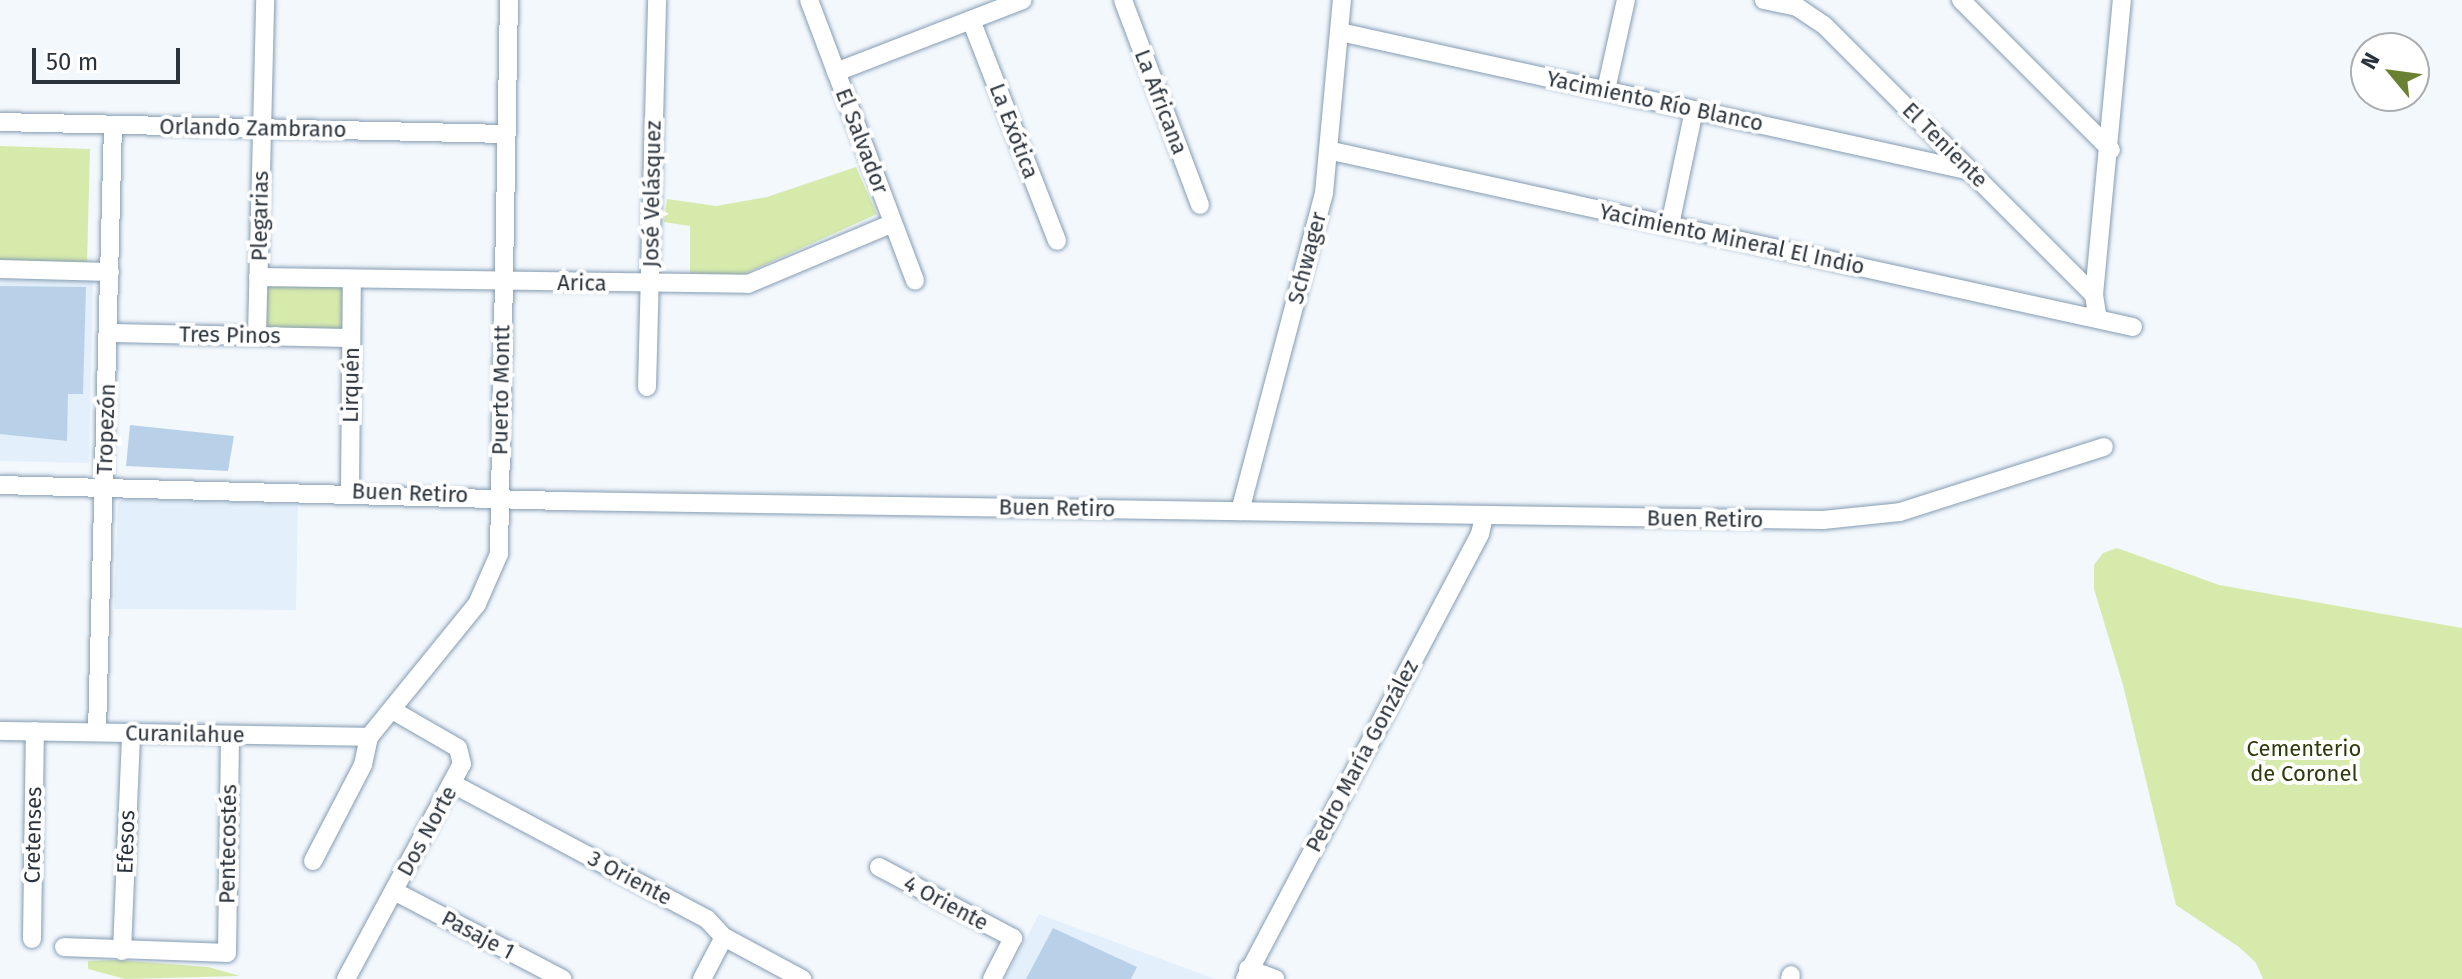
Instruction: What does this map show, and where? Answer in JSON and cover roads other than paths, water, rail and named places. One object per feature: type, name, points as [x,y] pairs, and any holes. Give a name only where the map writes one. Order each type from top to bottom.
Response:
[{"type":"street","name":"Plegarias","points":[[257,336],[265,0]]},
{"type":"street","name":"Puerto Montt","points":[[369,737],[394,711],[485,591],[499,554],[509,0]]},
{"type":"street","name":"José Velásquez","points":[[647,387],[657,0]]},
{"type":"street","name":"El Salvador","points":[[809,0],[915,281]]},
{"type":"street","points":[[836,72],[1023,0]]},
{"type":"street","name":"La Africana","points":[[1123,0],[1200,205]]},
{"type":"street","name":"Schwager","points":[[1240,511],[1332,151],[1342,0]]},
{"type":"street","points":[[1606,90],[1626,0]]},
{"type":"street","name":"El Teniente","points":[[1764,0],[1797,3],[1824,25],[2094,295]]},
{"type":"street","points":[[1961,0],[2111,150]]},
{"type":"street","points":[[2098,319],[2094,295],[2111,150],[2118,3]]},
{"type":"street","name":"La Exótica","points":[[971,20],[1057,241]]},
{"type":"street","name":"Yacimiento Río Blanco","points":[[1340,32],[1971,171]]},
{"type":"street","points":[[1670,225],[1694,110]]},
{"type":"street","name":"Orlando Zambrano","points":[[0,122],[506,134]]},
{"type":"street","name":"Tropezón","points":[[97,732],[113,125]]},
{"type":"street","name":"Yacimiento Mineral El Indio","points":[[1332,151],[2133,327]]},
{"type":"street","name":"Arica","points":[[258,277],[748,284],[893,223]]},
{"type":"street","points":[[0,269],[110,272]]},
{"type":"street","name":"Lirquén","points":[[350,491],[352,279]]},
{"type":"street","name":"Tres Pinos","points":[[109,333],[351,338]]},
{"type":"street","name":"Buen Retiro","points":[[0,485],[350,491],[577,502],[1484,516],[1876,517],[2104,447]]},
{"type":"street","name":"Pedro María González","points":[[1275,979],[1246,974],[1480,534],[1484,516]]},
{"type":"street","name":"Dos Norte","points":[[346,979],[462,764],[458,748],[394,711]]},
{"type":"street","name":"Curanilahue","points":[[0,731],[369,737]]},
{"type":"street","name":"Cretenses","points":[[32,939],[35,731]]},
{"type":"street","name":"Efesos","points":[[122,951],[131,733]]},
{"type":"street","name":"Pentecostés","points":[[122,951],[227,953],[230,735]]},
{"type":"street","points":[[313,861],[363,765],[369,737]]},
{"type":"street","name":"3 Oriente","points":[[453,784],[707,919],[724,937],[802,979]]},
{"type":"street","name":"4 Oriente","points":[[879,867],[1013,938],[992,979]]},
{"type":"street","name":"Pasaje 1","points":[[394,891],[562,979]]},
{"type":"street","points":[[702,979],[724,937]]},
{"type":"street","points":[[64,947],[122,951]]},
{"type":"park label","name":"Cementerio de Coronel","points":[[2304,760]]}]
